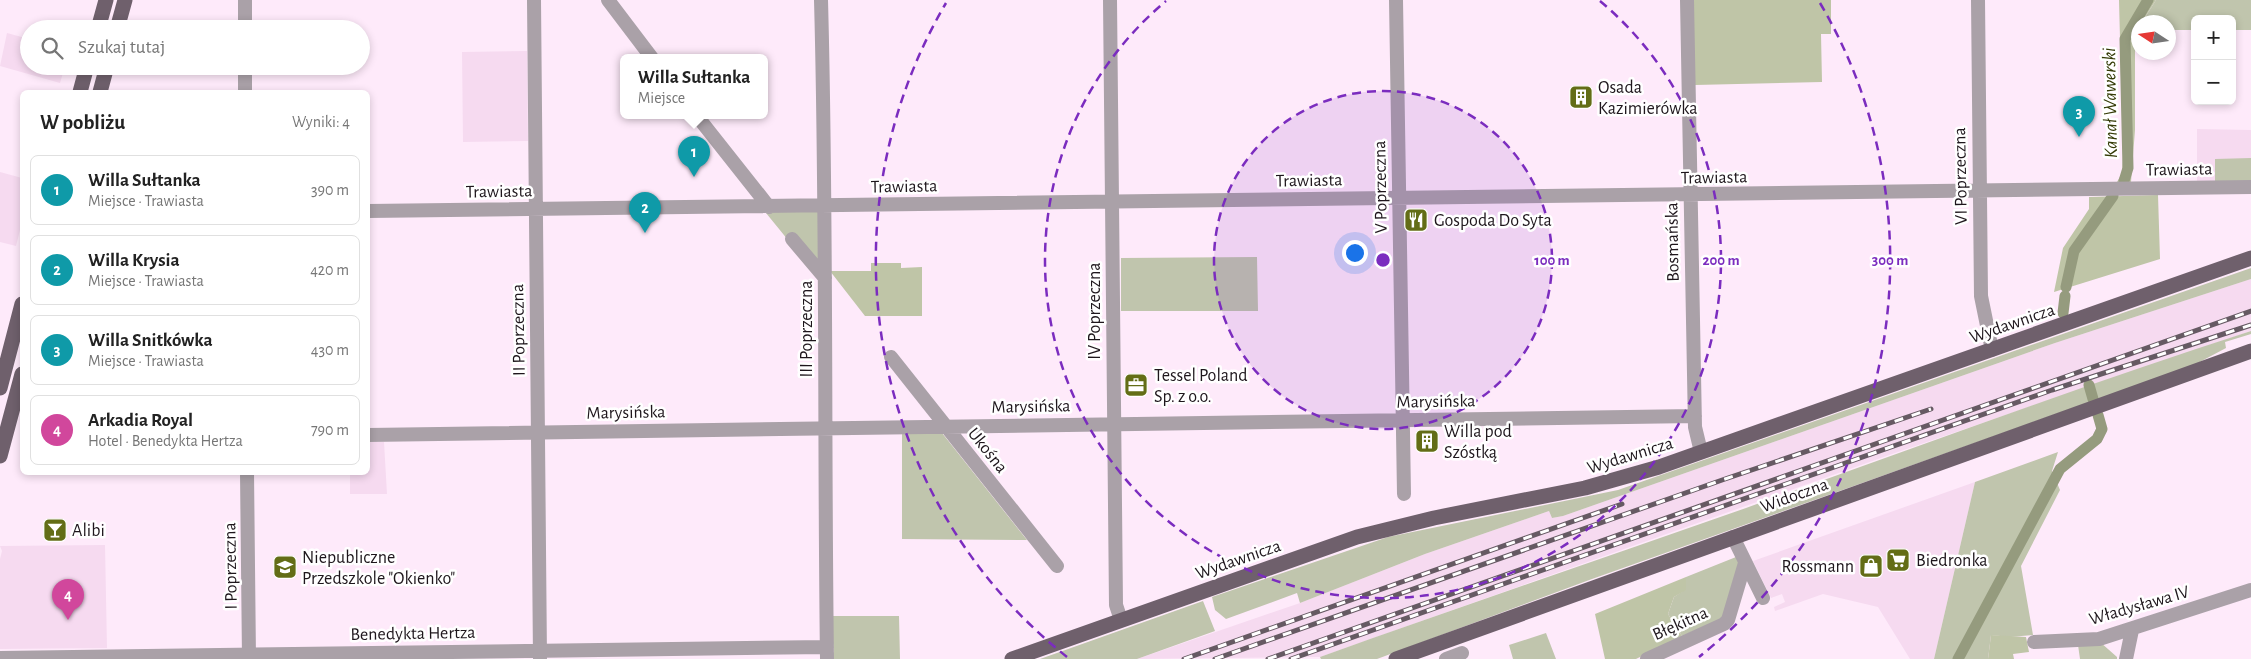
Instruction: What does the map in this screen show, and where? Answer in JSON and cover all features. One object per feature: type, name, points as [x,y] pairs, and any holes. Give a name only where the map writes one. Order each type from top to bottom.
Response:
[{"type":"main road","points":[[100,20],[106,0]]},
{"type":"main road","points":[[119,20],[125,0]]},
{"type":"main road","points":[[81,90],[85,75]]},
{"type":"main road","points":[[101,90],[105,75]]},
{"type":"main road","name":"Wydawnicza","points":[[1012,659],[1364,535],[1414,522],[1593,486],[1701,452],[2251,258]]},
{"type":"main road","points":[[0,388],[2,368],[20,310]]},
{"type":"main road","name":"Widoczna","points":[[1396,659],[2251,351]]},
{"type":"main road","name":"Widoczna","points":[[2206,368],[2251,357]]},
{"type":"main road","points":[[0,456],[17,410],[20,388]]},
{"type":"street","points":[[245,0],[245,20]]},
{"type":"street","name":"II Poprzeczna","points":[[534,0],[540,655]]},
{"type":"street","points":[[608,0],[649,54]]},
{"type":"street","name":"III Poprzeczna","points":[[821,0],[827,653]]},
{"type":"street","name":"IV Poprzeczna","points":[[1110,0],[1116,605],[1121,620]]},
{"type":"street","name":"V Poprzeczna","points":[[1396,0],[1404,494]]},
{"type":"street","name":"Bosmańska","points":[[1687,0],[1689,196],[1695,416],[1696,436],[1701,452]]},
{"type":"street","name":"VI Poprzeczna","points":[[1978,0],[1981,296],[1992,350]]},
{"type":"street","points":[[245,75],[245,90]]},
{"type":"street","points":[[699,119],[769,207]]},
{"type":"street","name":"Trawiasta","points":[[370,212],[1399,198],[1689,196],[2251,187]]},
{"type":"street","points":[[792,239],[825,278]]},
{"type":"street","name":"Ukośna","points":[[891,357],[1057,566]]},
{"type":"street","name":"Marysińska","points":[[370,435],[1695,416]]},
{"type":"street","name":"I Poprzeczna","points":[[247,475],[249,657]]},
{"type":"street","points":[[1733,537],[1763,598]]},
{"type":"street","name":"Błękitna","points":[[1647,659],[1724,624],[1728,620],[1745,563]]},
{"type":"street","name":"Władysława IV","points":[[2034,642],[2099,639],[2132,630],[2251,590]]},
{"type":"street","points":[[2126,659],[2132,630]]},
{"type":"street","name":"Benedykta Hertza","points":[[0,658],[827,653]]},
{"type":"street","points":[[1446,659],[1462,653]]},
{"type":"shaded area","points":[[7,33],[20,37],[20,72],[0,66]]},
{"type":"shaded area","points":[[527,51],[528,141],[463,142],[462,52]]},
{"type":"shaded area","points":[[32,75],[62,75],[60,83]]},
{"type":"shaded area","points":[[2197,129],[2251,130],[2251,181],[2197,182]]},
{"type":"shaded area","points":[[0,172],[20,177],[20,230],[16,246],[0,242]]},
{"type":"shaded area","points":[[2251,279],[2251,331],[1895,453],[1320,657],[1137,659],[1300,603],[1425,554],[1549,511],[1552,518],[1563,516],[2055,343]]},
{"type":"shaded area","points":[[370,442],[384,442],[387,494],[350,494],[350,475],[370,475]]},
{"type":"shaded area","points":[[1975,482],[1934,659],[1910,659],[1878,607],[1823,594],[1775,611],[1774,607],[1785,602],[1782,594],[1771,598],[1753,561]]},
{"type":"shaded area","points":[[105,545],[107,648],[0,649],[0,559],[2,551],[0,546]]},
{"type":"green space","points":[[1691,0],[1831,0],[1831,34],[1821,34],[1822,82],[1695,85]]},
{"type":"green space","points":[[2119,0],[2156,0],[2146,15],[2131,15],[2131,60],[2135,60],[2135,130],[2131,182],[2117,182],[2122,173]]},
{"type":"green space","points":[[2156,0],[2251,0],[2251,30],[2236,30],[2236,15],[2191,15],[2191,30],[2176,30],[2176,15],[2146,15]]},
{"type":"green space","points":[[2251,158],[2251,181],[2215,182],[2215,159]]},
{"type":"green space","points":[[2158,195],[2160,259],[2054,292],[2063,248],[2089,209],[2089,197]]},
{"type":"green space","points":[[774,211],[820,212],[819,263],[788,240],[766,213]]},
{"type":"green space","points":[[1257,257],[1258,311],[1121,311],[1121,258]]},
{"type":"green space","points":[[871,263],[901,263],[901,268],[922,267],[922,316],[865,316],[830,271],[871,271]]},
{"type":"green space","points":[[2251,268],[2251,279],[2055,343],[1563,516],[1552,518],[1549,511],[1425,554],[1300,603],[1297,593],[1226,619],[1215,610],[1212,597],[1388,537],[1618,490]]},
{"type":"green space","points":[[2251,331],[2251,334],[2225,342],[2226,348],[2194,365],[1592,579],[1377,659],[1321,659],[1320,657],[1746,508],[2061,395]]},
{"type":"green space","points":[[902,433],[942,433],[1027,540],[902,539]]},
{"type":"green space","points":[[2058,452],[2052,471],[2060,490],[2021,566],[2033,635],[2010,637],[1991,635],[1988,659],[1934,659],[1975,482]]},
{"type":"green space","points":[[1736,557],[1739,563],[1723,618],[1682,636],[1668,614],[1674,597],[1686,589],[1686,577]]},
{"type":"green space","points":[[1686,577],[1686,590],[1674,597],[1668,614],[1682,636],[1636,659],[1605,659],[1595,614]]},
{"type":"green space","points":[[1203,601],[1215,631],[1137,659],[1040,659]]},
{"type":"green space","points":[[830,616],[899,616],[900,659],[831,659],[831,654],[834,652]]},
{"type":"green space","points":[[1546,633],[1556,659],[1513,659],[1509,645]]},
{"type":"green space","points":[[1991,635],[2026,637],[2029,652],[2013,654],[2014,659],[1988,659]]},
{"type":"green space","points":[[2100,642],[2117,659],[2080,659],[2078,645]]},
{"type":"waterway","name":"Kanał Wawerski","points":[[2124,181],[2128,168],[2125,39],[2148,0]]},
{"type":"waterway","name":"Kanał Wawerski","points":[[2066,287],[2074,251],[2113,196]]},
{"type":"waterway","name":"Kanał Wawerski","points":[[2063,313],[2065,296]]},
{"type":"waterway","name":"Kanał Wawerski","points":[[2089,385],[2093,399]]},
{"type":"waterway","name":"Kanał Wawerski","points":[[1958,659],[2060,469],[2097,439],[2102,429],[2098,415]]},
{"type":"railway","points":[[1268,659],[2251,311]]},
{"type":"railway","points":[[1291,659],[2052,390],[2251,325]]},
{"type":"railway","points":[[1215,659],[1725,479],[1931,409]]},
{"type":"railway","points":[[1184,659],[1622,504]]},
{"type":"place","name":"Osada Kazimierówka","points":[[1581,97]]},
{"type":"place","name":"Willa Snitkówka","points":[[2079,137]]},
{"type":"place","name":"Willa Sułtanka","points":[[694,177]]},
{"type":"place","name":"Gospoda Do Syta","points":[[1416,220]]},
{"type":"place","name":"Willa Krysia","points":[[645,233]]},
{"type":"place","name":"Tessel Poland Sp. z o.o.","points":[[1136,385]]},
{"type":"place","name":"Willa pod Szóstką","points":[[1427,441]]},
{"type":"place","name":"Alibi","points":[[55,530]]},
{"type":"place","name":"Biedronka","points":[[1898,560]]},
{"type":"place","name":"Rossmann","points":[[1871,566]]},
{"type":"place","name":"Niepubliczne Przedszkole \"Okienko\"","points":[[285,567]]},
{"type":"place","name":"Arkadia Royal","points":[[68,620]]}]
